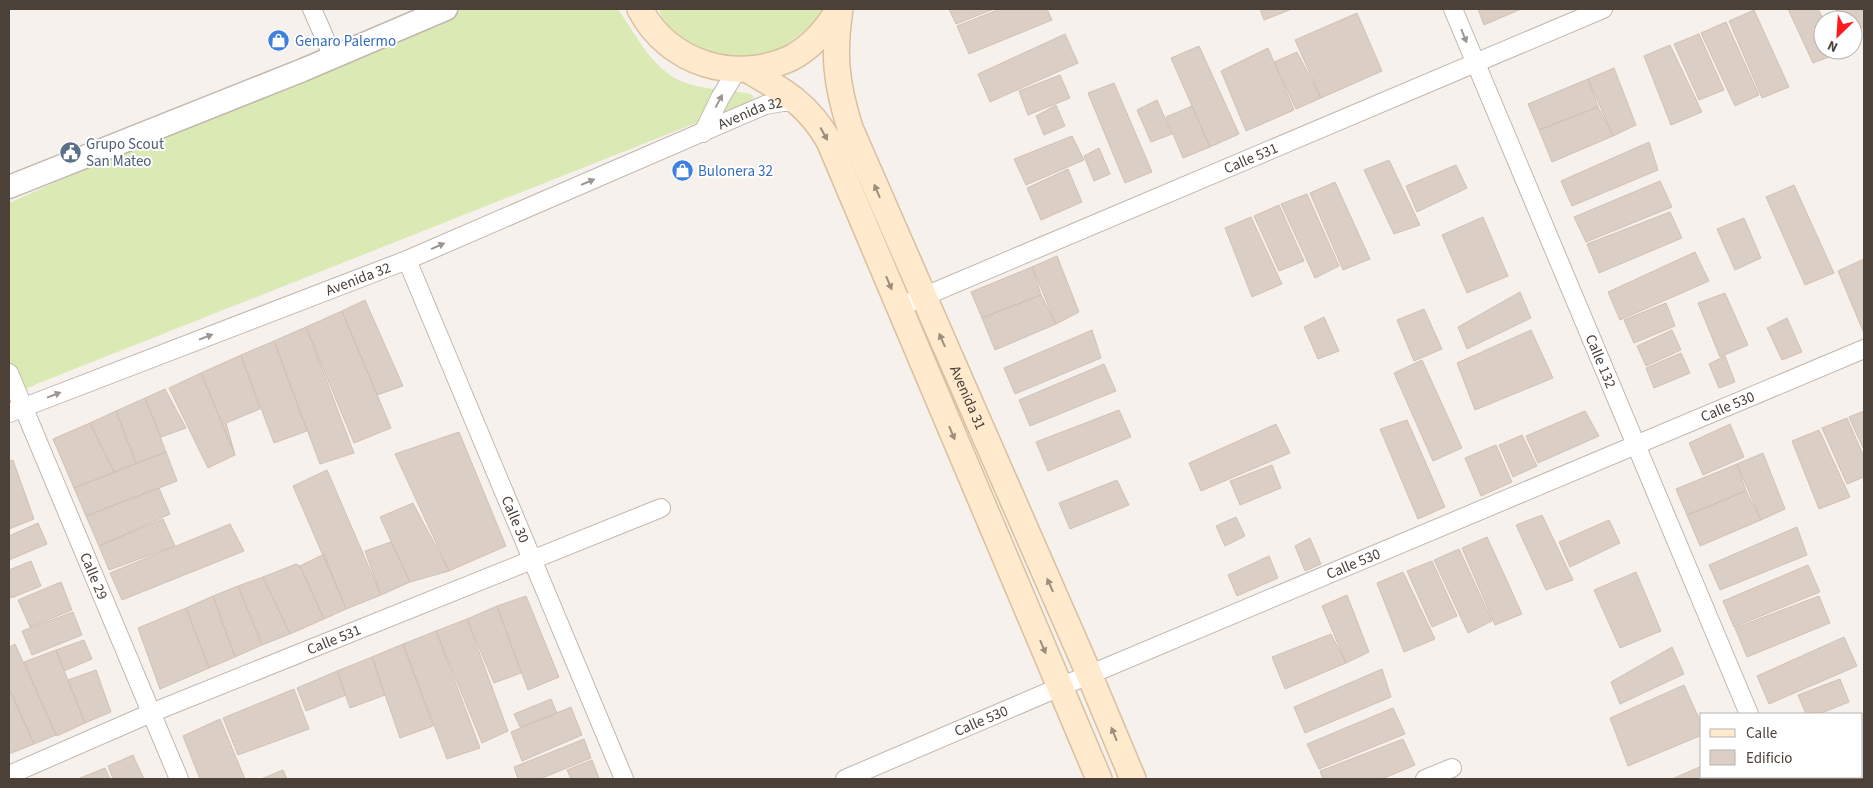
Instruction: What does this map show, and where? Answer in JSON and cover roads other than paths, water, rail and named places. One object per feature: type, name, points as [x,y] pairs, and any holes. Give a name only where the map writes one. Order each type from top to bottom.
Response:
[{"type":"main road","points":[[640,9],[658,35],[675,50],[694,61],[715,67],[743,70],[771,66],[792,57],[817,38],[839,9]]},
{"type":"main road","name":"Avenida 31","points":[[839,9],[835,58],[837,82],[842,106],[850,128],[1089,674],[1133,779]]},
{"type":"main road","name":"Avenida 31","points":[[743,70],[799,102],[820,125],[1099,779]]},
{"type":"street","points":[[312,9],[333,57]]},
{"type":"street","points":[[9,187],[333,57],[446,9]]},
{"type":"street","name":"Calle 132","points":[[1453,9],[1749,713]]},
{"type":"street","name":"Calle 531","points":[[899,307],[923,295],[1603,9]]},
{"type":"street","name":"Avenida 32","points":[[703,133],[720,98],[743,70]]},
{"type":"street","name":"Avenida 32","points":[[16,410],[408,260],[765,105],[799,102]]},
{"type":"street","name":"Calle 30","points":[[408,260],[624,779]]},
{"type":"street","name":"Calle 530","points":[[844,779],[1089,674],[1864,349]]},
{"type":"street","name":"Calle 29","points":[[9,373],[16,410],[179,779]]},
{"type":"street","name":"Calle 531","points":[[9,775],[151,712],[661,508]]},
{"type":"street","points":[[1424,779],[1452,768]]},
{"type":"place","name":"Genaro Palermo","points":[[279,41]]},
{"type":"place","name":"Grupo Scout San Mateo","points":[[70,153]]},
{"type":"place","name":"Bulonera 32","points":[[682,171]]}]
